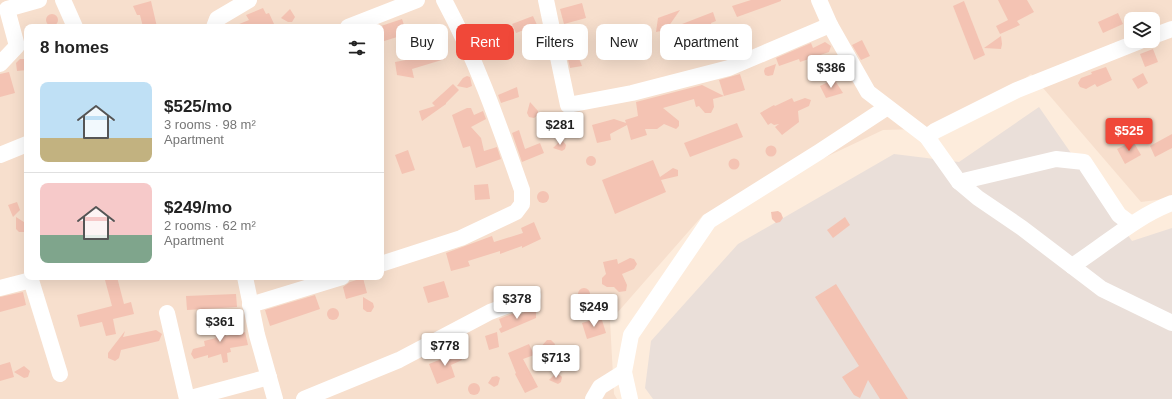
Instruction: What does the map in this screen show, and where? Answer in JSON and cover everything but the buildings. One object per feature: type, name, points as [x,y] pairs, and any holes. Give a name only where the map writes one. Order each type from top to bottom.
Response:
[{"type":"street","points":[[0,64],[17,46],[8,9],[39,0]]},
{"type":"street","points":[[63,0],[74,24]]},
{"type":"street","points":[[215,24],[217,19],[249,0]]},
{"type":"street","points":[[356,24],[417,0]]},
{"type":"street","points":[[384,263],[461,238],[516,212],[522,204],[522,190],[492,105],[459,27],[444,0]]},
{"type":"street","points":[[546,0],[568,105],[632,93],[729,68],[830,25]]},
{"type":"street","points":[[819,0],[830,25],[868,92],[886,108],[927,137],[959,182],[978,198],[1022,228],[1102,289],[1172,323]]},
{"type":"street","points":[[1160,33],[1172,29]]},
{"type":"street","points":[[927,137],[1017,90],[1124,47]]},
{"type":"street","points":[[630,399],[624,372],[631,335],[709,221],[886,108]]},
{"type":"street","points":[[0,154],[24,145]]},
{"type":"street","points":[[959,182],[1056,159],[1084,162],[1119,215],[1131,224]]},
{"type":"street","points":[[1072,266],[1104,245],[1131,224],[1172,203]]},
{"type":"street","points":[[0,288],[28,280]]},
{"type":"street","points":[[31,280],[60,374]]},
{"type":"street","points":[[246,280],[250,305],[275,399]]},
{"type":"street","points":[[250,305],[332,280]]},
{"type":"street","points":[[304,399],[399,360],[490,312],[533,296]]},
{"type":"street","points":[[167,314],[187,399],[269,377]]},
{"type":"street","points":[[593,399],[600,387],[624,372]]},
{"type":"shaded area","points":[[0,0],[1172,0],[1172,198],[1141,202],[1031,74],[959,128],[883,130],[703,215],[610,321],[614,394],[617,399],[0,399]]},
{"type":"shaded area","points":[[1039,107],[1132,241],[1172,228],[1172,399],[653,399],[645,388],[651,341],[738,244],[894,154],[959,162]]}]
